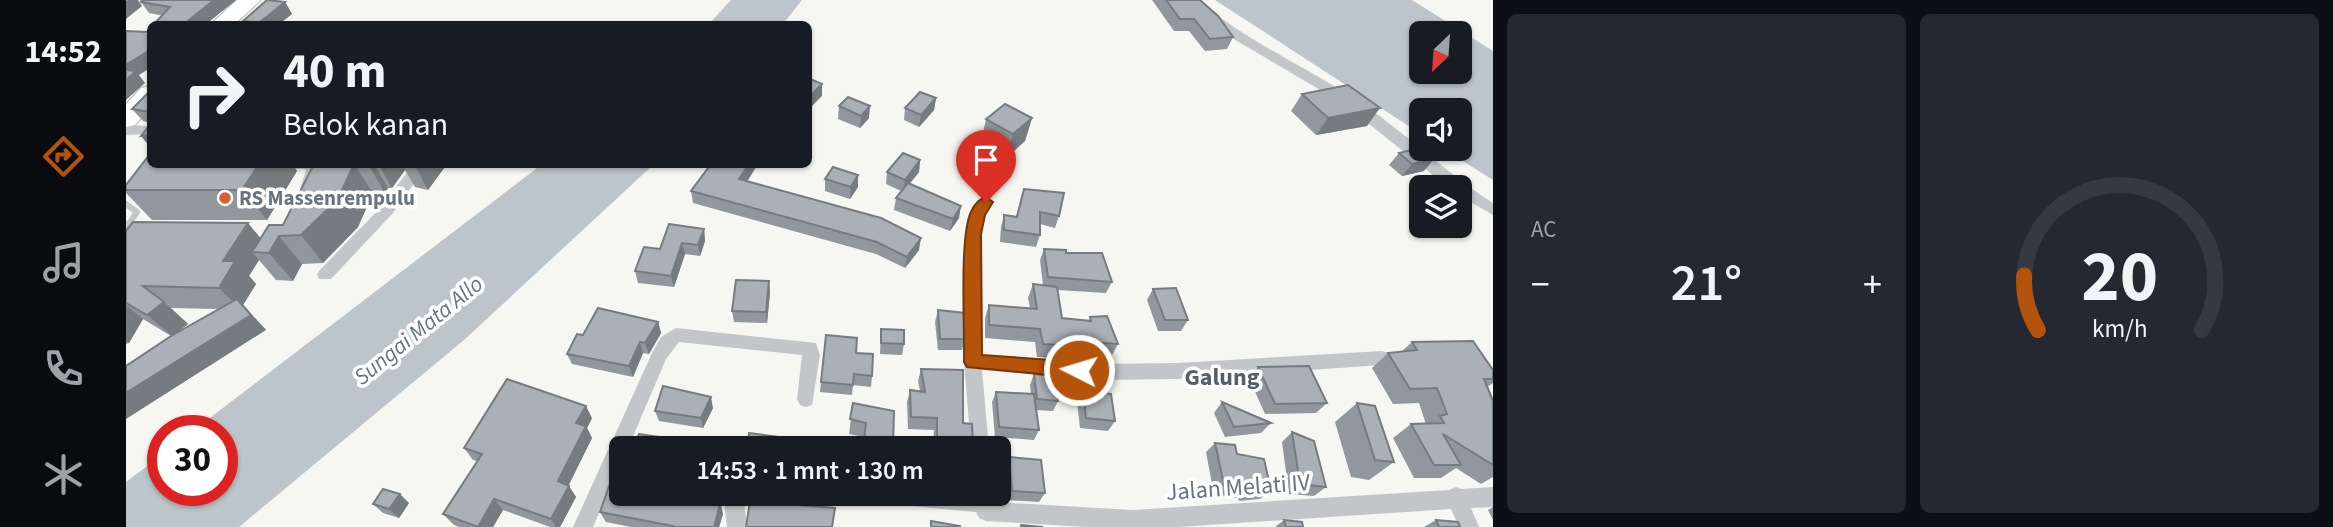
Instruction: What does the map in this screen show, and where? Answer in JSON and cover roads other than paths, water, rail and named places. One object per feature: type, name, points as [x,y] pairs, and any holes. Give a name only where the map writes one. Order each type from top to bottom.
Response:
[{"type":"highway","points":[[226,21],[250,0]]},
{"type":"highway","points":[[127,118],[147,97]]},
{"type":"street","points":[[1191,0],[1224,28],[1349,101],[1442,175]]},
{"type":"street","points":[[127,118],[147,128]]},
{"type":"street","points":[[325,275],[374,226],[418,168]]},
{"type":"street","points":[[1472,197],[1493,210]]},
{"type":"street","points":[[979,436],[973,362],[974,234],[978,213],[986,202]]},
{"type":"street","points":[[583,527],[659,356],[667,342],[676,335],[810,348],[806,398]]},
{"type":"street","points":[[973,362],[1101,372],[1177,371],[1382,358]]},
{"type":"street","points":[[1456,497],[1469,527]]},
{"type":"street","name":"Jalan Melati IV","points":[[964,506],[1133,520],[1456,497],[1493,497]]},
{"type":"street","points":[[734,506],[737,527]]},
{"type":"lane","points":[[299,204],[308,168]]},
{"type":"lane","points":[[126,229],[144,203]]},
{"type":"lane","points":[[126,204],[137,212]]},
{"type":"water","points":[[731,0],[802,0],[785,21],[712,21]]},
{"type":"water","points":[[1215,0],[1412,0],[1445,21],[1409,21],[1409,84],[1472,84],[1472,38],[1493,51],[1493,180],[1463,161],[1472,161],[1472,98],[1409,98],[1409,126]]},
{"type":"water","name":"Sungai Mata Allo","points":[[537,168],[650,168],[464,340],[239,527],[126,527],[126,482],[147,466],[147,506],[238,506],[238,415],[214,415]]},
{"type":"place","name":"RS Massenrempulu","points":[[225,198]]},
{"type":"district","name":"Galung","points":[[1222,377]]}]
